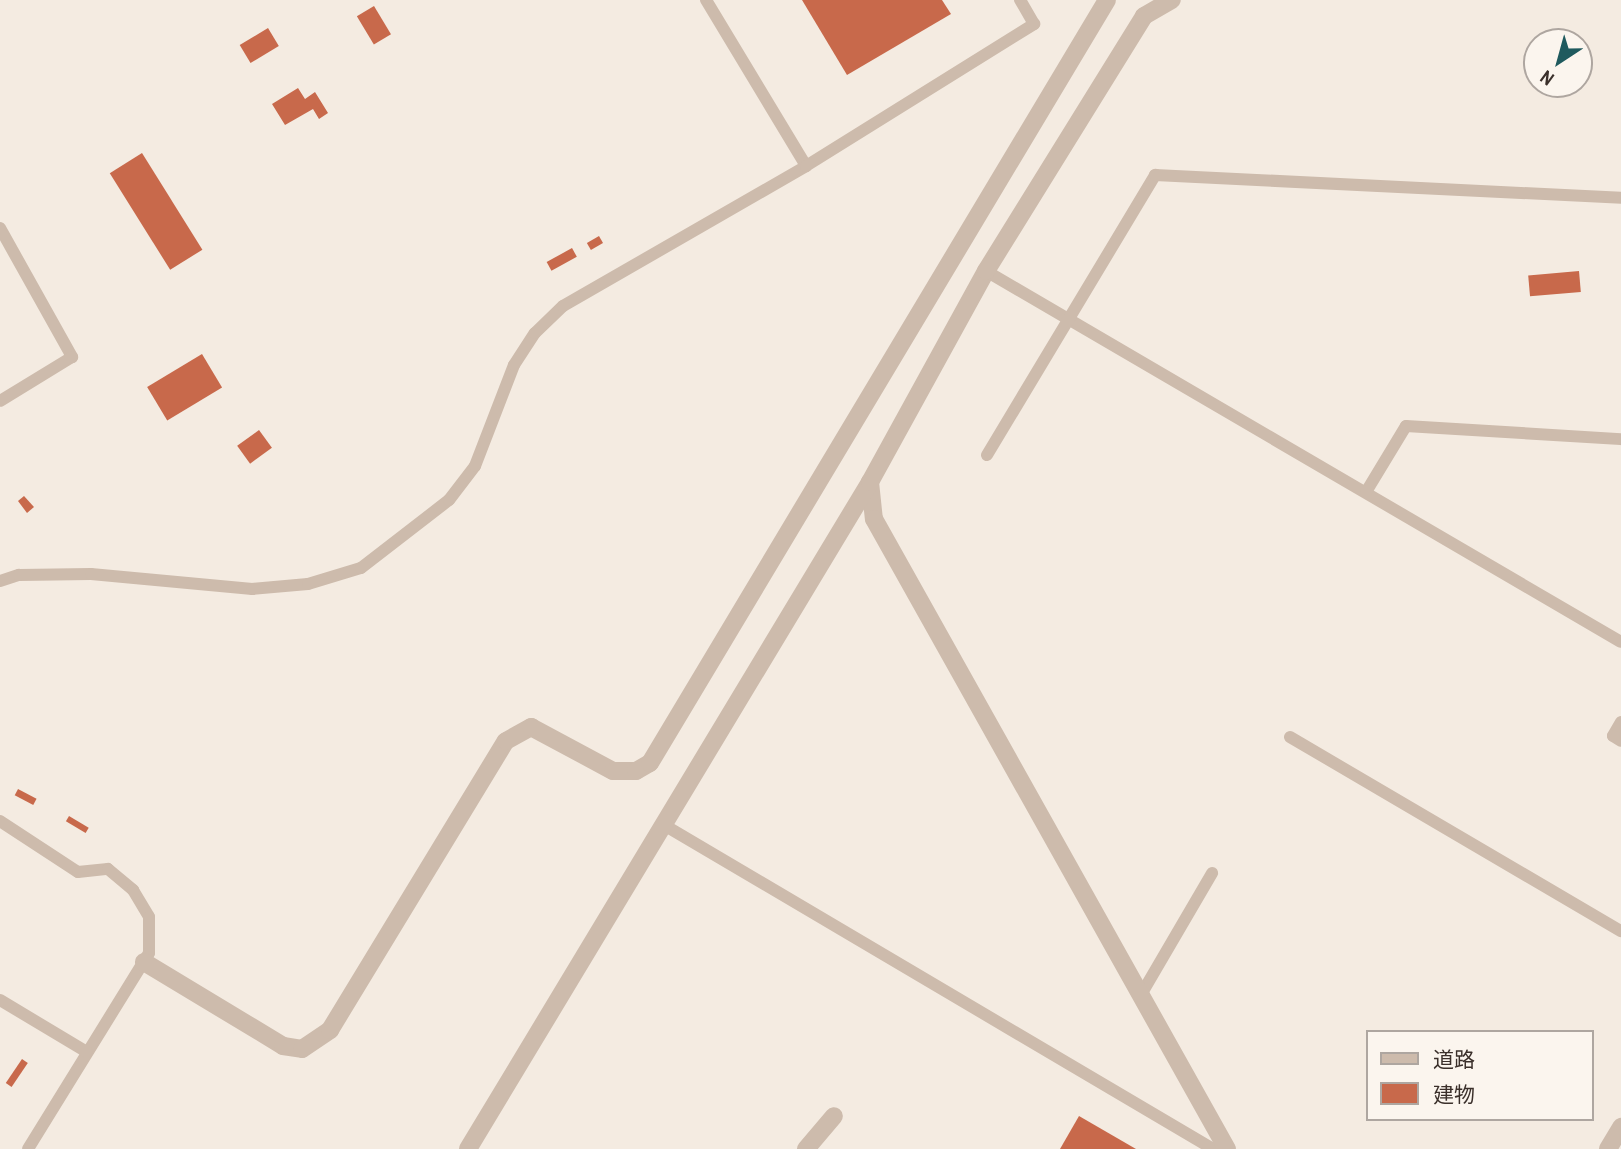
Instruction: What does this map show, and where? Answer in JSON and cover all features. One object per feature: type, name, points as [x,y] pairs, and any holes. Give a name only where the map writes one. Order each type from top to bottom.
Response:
[{"type":"street","points":[[144,962],[283,1046],[302,1049],[330,1030],[506,741],[531,726],[613,771],[636,771],[650,763],[1107,0]]},
{"type":"street","points":[[468,1149],[870,482],[986,271],[1144,16],[1172,0]]},
{"type":"street","points":[[870,482],[874,520],[1142,993],[1227,1149]]},
{"type":"street","points":[[806,1149],[834,1116]]},
{"type":"street","points":[[1608,1149],[1621,1127]]},
{"type":"lane","points":[[706,0],[806,166]]},
{"type":"lane","points":[[0,581],[19,575],[91,573],[252,589],[308,583],[361,568],[449,500],[475,466],[514,365],[535,333],[563,306],[806,166],[1034,24],[1020,0]]},
{"type":"lane","points":[[987,455],[1155,175],[1621,198]]},
{"type":"lane","points":[[0,228],[5,247],[72,357],[0,401]]},
{"type":"lane","points":[[986,271],[1621,642]]},
{"type":"lane","points":[[1366,492],[1406,426],[1621,439]]},
{"type":"lane","points":[[1621,722],[1613,736],[1621,741]]},
{"type":"lane","points":[[1290,737],[1621,931]]},
{"type":"lane","points":[[0,821],[78,872],[108,869],[133,890],[149,916],[149,953],[28,1149]]},
{"type":"lane","points":[[663,825],[1213,1149]]},
{"type":"lane","points":[[1142,993],[1212,873]]},
{"type":"lane","points":[[0,1000],[87,1052]]},
{"type":"building","points":[[802,0],[942,0],[951,14],[847,75]]},
{"type":"building","points":[[374,6],[391,34],[374,45],[357,16]]},
{"type":"building","points":[[268,28],[279,46],[251,63],[240,45]]},
{"type":"building","points":[[298,88],[305,99],[315,92],[328,113],[319,119],[313,109],[285,125],[272,104]]},
{"type":"building","points":[[142,153],[202,250],[170,270],[110,173]]},
{"type":"building","points":[[599,236],[603,243],[591,250],[587,243]]},
{"type":"building","points":[[572,248],[577,257],[551,271],[547,262]]},
{"type":"building","points":[[1579,271],[1581,292],[1530,296],[1528,275]]},
{"type":"building","points":[[202,354],[222,387],[167,420],[147,387]]},
{"type":"building","points":[[259,430],[272,448],[250,464],[237,446]]},
{"type":"building","points":[[24,496],[34,507],[27,513],[18,501]]},
{"type":"building","points":[[18,789],[37,799],[33,805],[15,795]]},
{"type":"building","points":[[69,816],[89,828],[86,833],[66,821]]},
{"type":"building","points":[[22,1059],[28,1063],[12,1087],[6,1083]]},
{"type":"building","points":[[1079,1116],[1136,1149],[1060,1149]]}]
